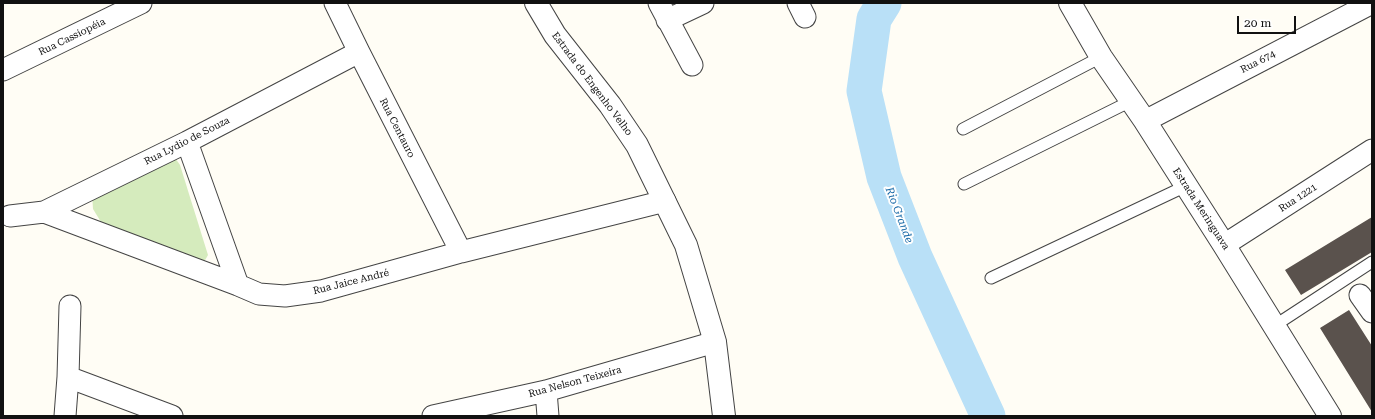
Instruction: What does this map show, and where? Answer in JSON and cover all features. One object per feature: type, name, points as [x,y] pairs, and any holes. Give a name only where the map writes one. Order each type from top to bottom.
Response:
[{"type":"street","name":"Rua Cassiopéia","points":[[3,70],[141,3]]},
{"type":"street","name":"Rua Centauro","points":[[335,3],[461,252]]},
{"type":"street","name":"Estrada do Engenho Velho","points":[[536,3],[555,35],[586,72],[637,144],[686,245],[715,342],[724,416]]},
{"type":"street","points":[[692,65],[663,11],[703,3]]},
{"type":"street","name":"Estrada Meringuava","points":[[1070,3],[1101,57],[1145,121],[1330,416]]},
{"type":"street","name":"Rua 674","points":[[1145,121],[1372,4]]},
{"type":"street","name":"Rua Lydio de Souza","points":[[10,216],[44,212],[187,142],[359,52]]},
{"type":"street","points":[[187,142],[238,285]]},
{"type":"street","name":"Rua 1221","points":[[1224,245],[1372,150]]},
{"type":"street","name":"Rua Jaice André","points":[[44,212],[260,294],[285,296],[321,291],[461,252],[665,201]]},
{"type":"street","points":[[1360,295],[1372,312]]},
{"type":"street","points":[[65,416],[68,378],[70,306]]},
{"type":"street","name":"Rua Nelson Teixeira","points":[[433,416],[546,391],[715,342]]},
{"type":"street","points":[[68,378],[172,416]]},
{"type":"street","points":[[546,391],[548,416]]},
{"type":"lane","points":[[963,129],[1101,57]]},
{"type":"lane","points":[[964,184],[1131,101]]},
{"type":"lane","points":[[991,278],[1186,186]]},
{"type":"lane","points":[[1274,326],[1372,262]]},
{"type":"green space","points":[[173,155],[180,165],[208,255],[204,262],[197,262],[101,222],[93,209],[92,194]]},
{"type":"building","points":[[1372,217],[1372,252],[1301,295],[1285,270]]},
{"type":"building","points":[[1349,310],[1372,346],[1372,412],[1320,328]]},
{"type":"waterway","name":"Rio Grande","points":[[884,3],[874,19],[864,91],[884,177],[915,257],[988,416]]}]
